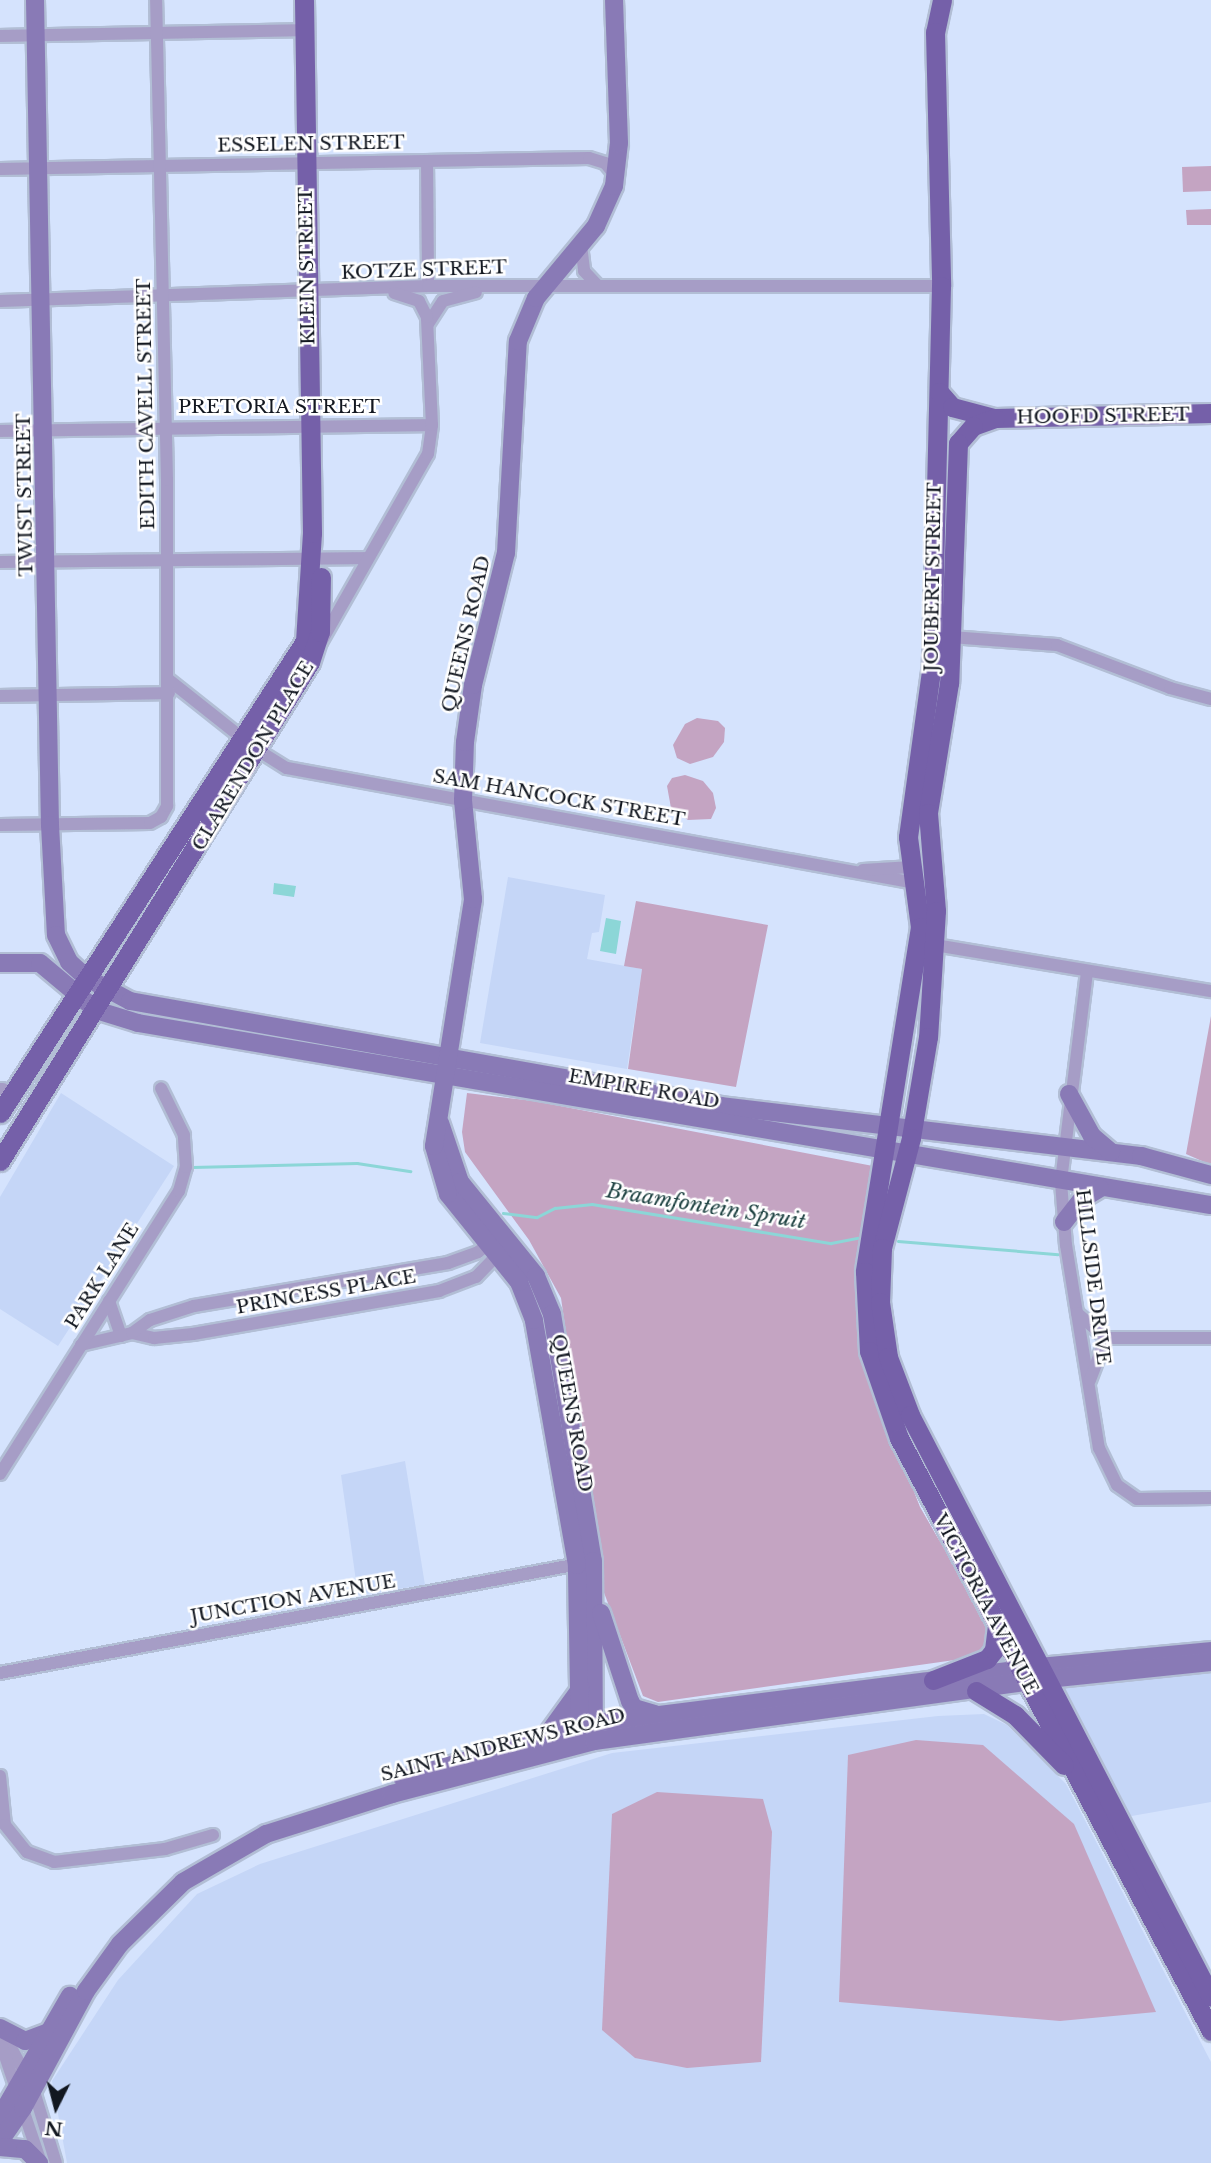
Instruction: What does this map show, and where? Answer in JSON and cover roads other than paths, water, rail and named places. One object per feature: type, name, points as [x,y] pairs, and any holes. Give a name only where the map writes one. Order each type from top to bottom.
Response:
[{"type":"main road","name":"TWIST STREET","points":[[35,0],[50,695],[50,825],[56,935],[63,955],[87,978]]},
{"type":"main road","name":"KLEIN STREET","points":[[304,0],[309,425],[317,648]]},
{"type":"main road","name":"QUEENS ROAD","points":[[588,1733],[594,1589],[585,1563],[534,1320],[519,1282],[499,1244],[457,1208],[442,1180],[434,1146],[473,899],[463,801],[468,713],[506,554],[518,341],[544,287],[581,245],[605,210],[616,176],[614,0]]},
{"type":"main road","name":"JOUBERT STREET","points":[[885,1150],[918,954],[908,837],[933,664],[941,286],[935,32],[942,0]]},
{"type":"main road","points":[[939,392],[952,407],[995,418]]},
{"type":"main road","name":"HOOFD STREET","points":[[995,418],[1211,413]]},
{"type":"main road","name":"JOUBERT STREET","points":[[906,1153],[926,1051],[935,945],[936,895],[927,821],[951,637],[956,449],[973,426],[995,418]]},
{"type":"main road","name":"CLARENDON PLACE","points":[[0,1161],[109,992],[305,641],[314,556]]},
{"type":"main road","name":"CLARENDON PLACE","points":[[0,1113],[87,978],[317,648]]},
{"type":"main road","points":[[0,962],[28,962],[56,935]]},
{"type":"main road","name":"EMPIRE ROAD","points":[[28,962],[47,966],[76,995],[96,1010],[138,1023],[906,1153],[1061,1182],[1211,1205]]},
{"type":"main road","name":"EMPIRE ROAD","points":[[87,978],[130,1002],[449,1055],[721,1106],[1163,1159],[1211,1175]]},
{"type":"main road","points":[[1069,1094],[1092,1136],[1111,1152]]},
{"type":"main road","name":"VICTORIA AVENUE","points":[[885,1150],[865,1272],[869,1351],[899,1438],[1211,2031]]},
{"type":"main road","name":"VICTORIA AVENUE","points":[[906,1153],[882,1248],[880,1303],[888,1357],[910,1415],[1211,1997]]},
{"type":"main road","points":[[1064,1222],[1082,1199],[1100,1188]]},
{"type":"main road","name":"QUEENS ROAD","points":[[585,1563],[582,1685],[588,1733]]},
{"type":"main road","points":[[594,1589],[630,1701],[641,1711],[657,1715]]},
{"type":"main road","points":[[933,1680],[987,1659],[994,1650],[997,1626]]},
{"type":"main road","name":"SAINT ANDREWS ROAD","points":[[25,2089],[103,1966],[142,1920],[200,1870],[266,1834],[325,1813],[588,1733],[657,1715],[933,1680],[1023,1676],[1211,1651]]},
{"type":"main road","name":"SAINT ANDREWS ROAD","points":[[1043,1673],[1211,1662]]},
{"type":"main road","name":"SAINT ANDREWS ROAD","points":[[0,2141],[23,2108],[26,2070],[48,2032],[88,1969],[128,1920],[176,1875],[213,1850],[298,1811],[547,1735],[588,1733],[976,1691],[1023,1676]]},
{"type":"main road","points":[[547,1735],[582,1685]]},
{"type":"main road","points":[[976,1691],[1015,1715],[1079,1781]]},
{"type":"main road","points":[[0,2028],[25,2041],[48,2032]]},
{"type":"main road","points":[[0,2117],[25,2089]]},
{"type":"main road","points":[[0,2147],[25,2149],[40,2163]]},
{"type":"street","name":"EDITH CAVELL STREET","points":[[50,825],[149,822],[161,817],[167,806],[168,559],[156,0]]},
{"type":"street","points":[[0,36],[304,30]]},
{"type":"street","name":"ESSELEN STREET","points":[[0,169],[589,158],[605,163],[616,176]]},
{"type":"street","points":[[427,161],[428,286]]},
{"type":"street","points":[[581,245],[584,271],[597,285]]},
{"type":"street","name":"KOTZE STREET","points":[[0,301],[428,286],[941,286]]},
{"type":"street","points":[[428,325],[443,300],[504,287]]},
{"type":"street","name":"CLARENDON PLACE","points":[[317,648],[423,467],[432,425],[428,325],[422,304],[414,298],[373,290]]},
{"type":"street","name":"PRETORIA STREET","points":[[0,431],[166,426],[432,425]]},
{"type":"street","points":[[0,562],[314,556],[368,558]]},
{"type":"street","points":[[951,637],[1057,645],[1170,688],[1211,699]]},
{"type":"street","name":"SAM HANCOCK STREET","points":[[169,680],[249,743],[287,768],[860,871],[913,875]]},
{"type":"street","points":[[0,696],[169,693]]},
{"type":"street","points":[[0,825],[50,825]]},
{"type":"street","points":[[935,945],[1211,991]]},
{"type":"street","name":"HILLSIDE DRIVE","points":[[1087,972],[1069,1094],[1061,1182],[1076,1313],[1103,1464],[1127,1494],[1144,1500],[1211,1498]]},
{"type":"street","name":"PARK LANE","points":[[0,1474],[183,1180],[184,1135],[161,1088]]},
{"type":"street","name":"PRINCESS PLACE","points":[[126,1334],[154,1338],[193,1334],[439,1291],[476,1277],[499,1244]]},
{"type":"street","name":"PRINCESS PLACE","points":[[81,1345],[126,1334],[150,1320],[194,1306],[448,1263],[499,1244]]},
{"type":"street","points":[[108,1301],[126,1334]]},
{"type":"street","points":[[1076,1313],[1106,1338],[1211,1338]]},
{"type":"street","points":[[1089,1395],[1091,1371],[1106,1338]]},
{"type":"street","name":"JUNCTION AVENUE","points":[[0,1672],[585,1563]]},
{"type":"street","points":[[0,1776],[2,1827],[27,1852],[54,1862],[165,1849],[213,1835]]},
{"type":"street","points":[[0,2028],[26,2070]]},
{"type":"street","points":[[0,2041],[25,2089],[55,2163]]},
{"type":"street","points":[[23,2108],[40,2163]]},
{"type":"waterway","points":[[192,1167],[357,1163],[410,1171]]},
{"type":"waterway","name":"Braamfontein Spruit","points":[[503,1213],[537,1217],[555,1208],[592,1204],[831,1243],[863,1237]]},
{"type":"waterway","points":[[898,1241],[1057,1254]]}]
